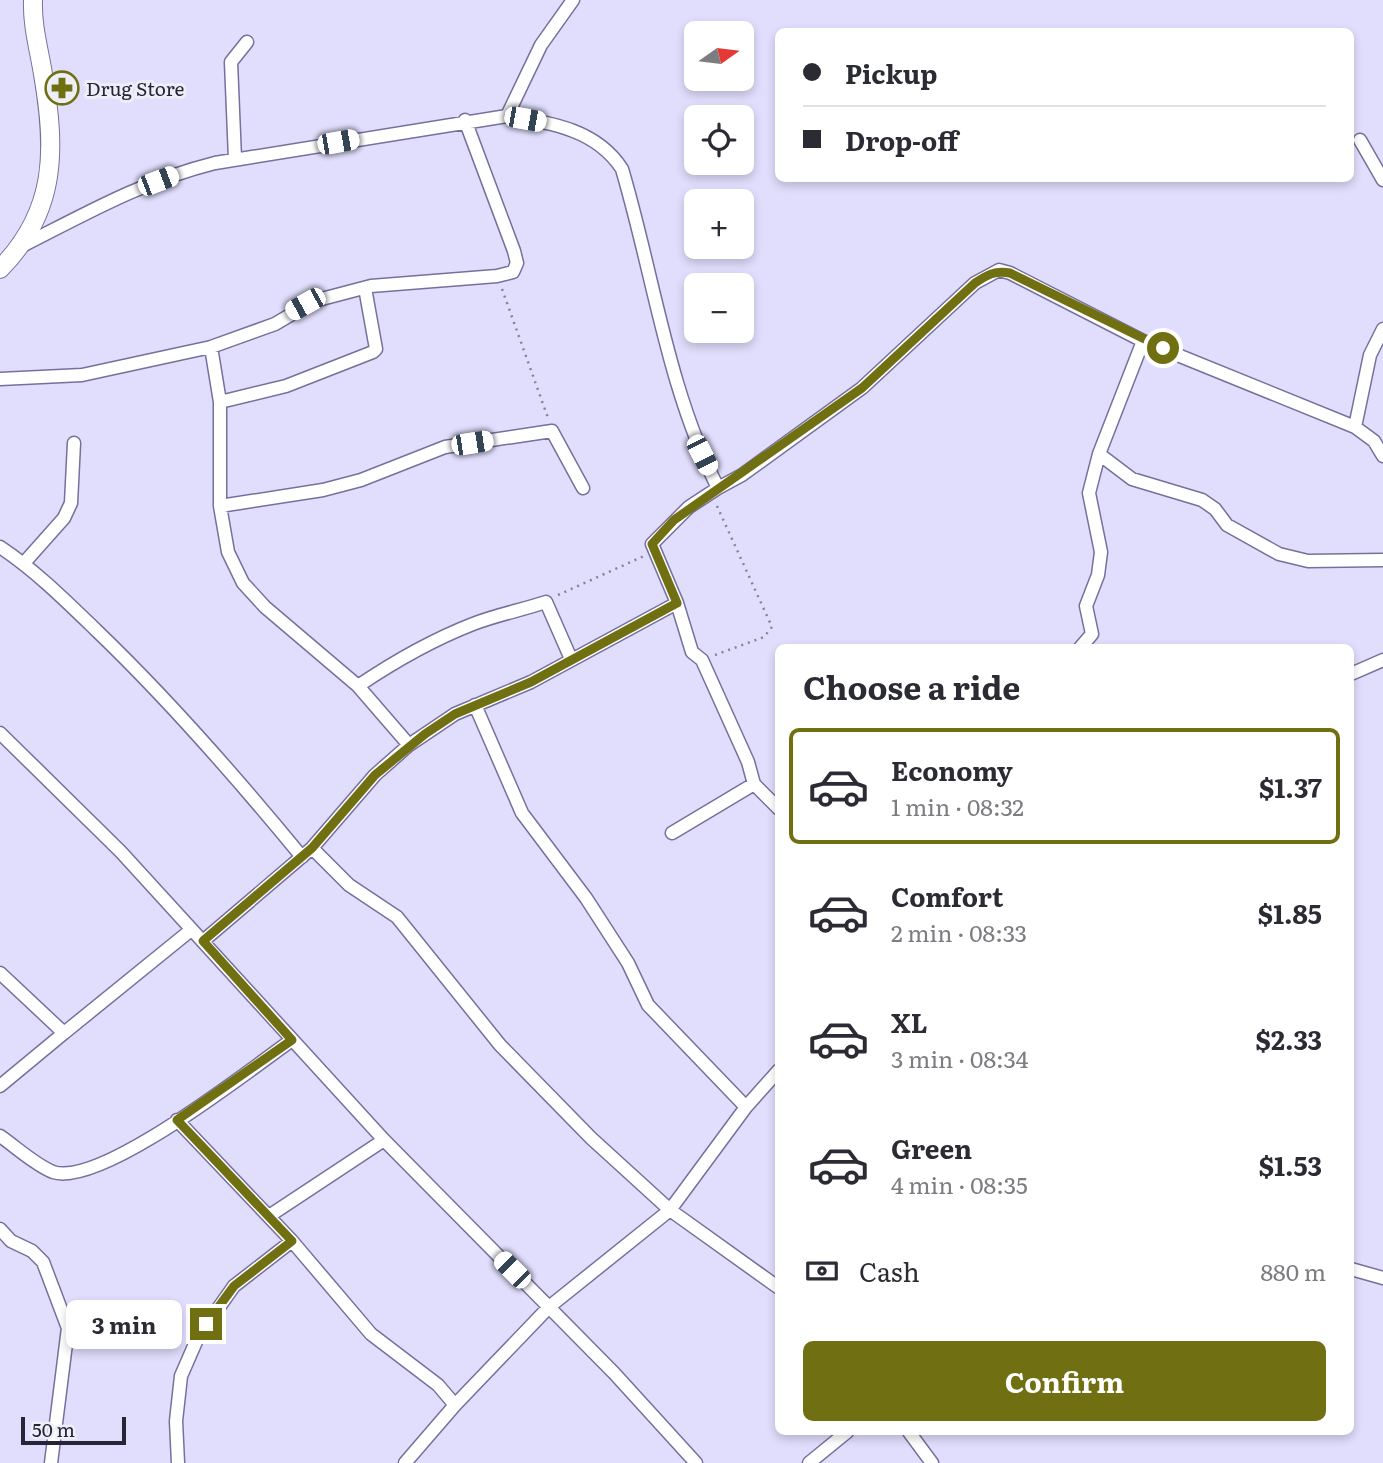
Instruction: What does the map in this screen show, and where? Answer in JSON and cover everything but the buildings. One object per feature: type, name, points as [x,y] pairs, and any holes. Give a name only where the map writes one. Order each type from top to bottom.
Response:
[{"type":"street","points":[[0,269],[22,246],[36,223],[49,174],[52,133],[33,27],[33,0]]},
{"type":"street","points":[[508,116],[541,45],[573,0]]},
{"type":"street","points":[[235,159],[231,62],[247,42]]},
{"type":"street","points":[[22,246],[108,200],[184,171],[235,159],[466,120],[508,116],[543,122],[587,136],[612,154],[622,169],[675,386],[715,491]]},
{"type":"street","points":[[0,379],[82,375],[211,347],[275,324],[314,301],[365,288],[497,276],[513,272],[517,263],[466,120]]},
{"type":"street","points":[[1360,140],[1383,180]]},
{"type":"street","points":[[775,805],[754,784],[748,762],[702,660],[692,652],[677,603],[652,544],[674,520],[742,475],[862,388],[975,283],[999,270],[1010,273],[1143,341],[1355,427],[1374,441],[1383,457]]},
{"type":"street","points":[[220,402],[286,386],[373,352],[376,349],[365,288]]},
{"type":"street","points":[[1355,427],[1370,355],[1383,329]]},
{"type":"street","points":[[1083,644],[1092,634],[1086,606],[1100,562],[1089,493],[1099,454],[1143,341]]},
{"type":"street","points":[[211,347],[220,402],[220,506],[228,552],[243,583],[265,607],[358,686],[409,746]]},
{"type":"street","points":[[220,506],[323,490],[361,480],[445,447],[552,430],[583,488]]},
{"type":"street","points":[[23,563],[64,518],[71,503],[74,443]]},
{"type":"street","points":[[1099,454],[1132,479],[1202,500],[1215,509],[1227,525],[1286,556],[1308,561],[1383,560]]},
{"type":"street","points":[[0,547],[23,563],[139,672],[307,852],[349,885],[397,917],[500,1045],[591,1138],[670,1210],[775,1286]]},
{"type":"street","points":[[358,686],[401,657],[473,624],[546,602],[571,659]]},
{"type":"street","points":[[203,941],[307,852],[375,775],[409,746],[455,714],[531,682],[677,603]]},
{"type":"street","points":[[1354,673],[1383,660]]},
{"type":"street","points":[[475,705],[522,813],[586,898],[628,963],[648,1005],[746,1107]]},
{"type":"street","points":[[0,733],[121,852],[384,1140],[549,1307],[696,1463]]},
{"type":"street","points":[[672,833],[754,784]]},
{"type":"street","points":[[0,1086],[191,930]]},
{"type":"street","points":[[0,973],[64,1033]]},
{"type":"street","points":[[0,1136],[54,1172],[77,1174],[118,1158],[292,1040]]},
{"type":"street","points":[[405,1463],[455,1405],[549,1307],[670,1210],[746,1107],[775,1074]]},
{"type":"street","points":[[177,1120],[292,1241],[371,1334],[438,1385],[455,1405]]},
{"type":"street","points":[[269,1216],[384,1140]]},
{"type":"street","points":[[0,1229],[11,1241],[32,1251],[43,1262],[68,1328],[51,1463]]},
{"type":"street","points":[[178,1463],[176,1421],[181,1376],[198,1337],[234,1286],[292,1241]]},
{"type":"street","points":[[1354,1270],[1383,1278]]},
{"type":"street","points":[[809,1463],[842,1435]]},
{"type":"street","points":[[911,1435],[932,1463]]},
{"type":"path","points":[[497,276],[552,430]]},
{"type":"path","points":[[702,660],[764,637],[772,627],[715,491]]},
{"type":"path","points":[[546,602],[604,572],[642,558],[652,544]]},
{"type":"place","name":"Drug Store","points":[[62,88]]},
{"type":"route","points":[[206,1324],[234,1286],[292,1241],[177,1120],[292,1040],[203,941],[312,848],[375,775],[425,734],[455,714],[531,682],[677,603],[652,544],[674,520],[689,507],[742,475],[862,388],[975,283],[987,275],[999,270],[1010,273],[1143,341],[1163,348]]}]
